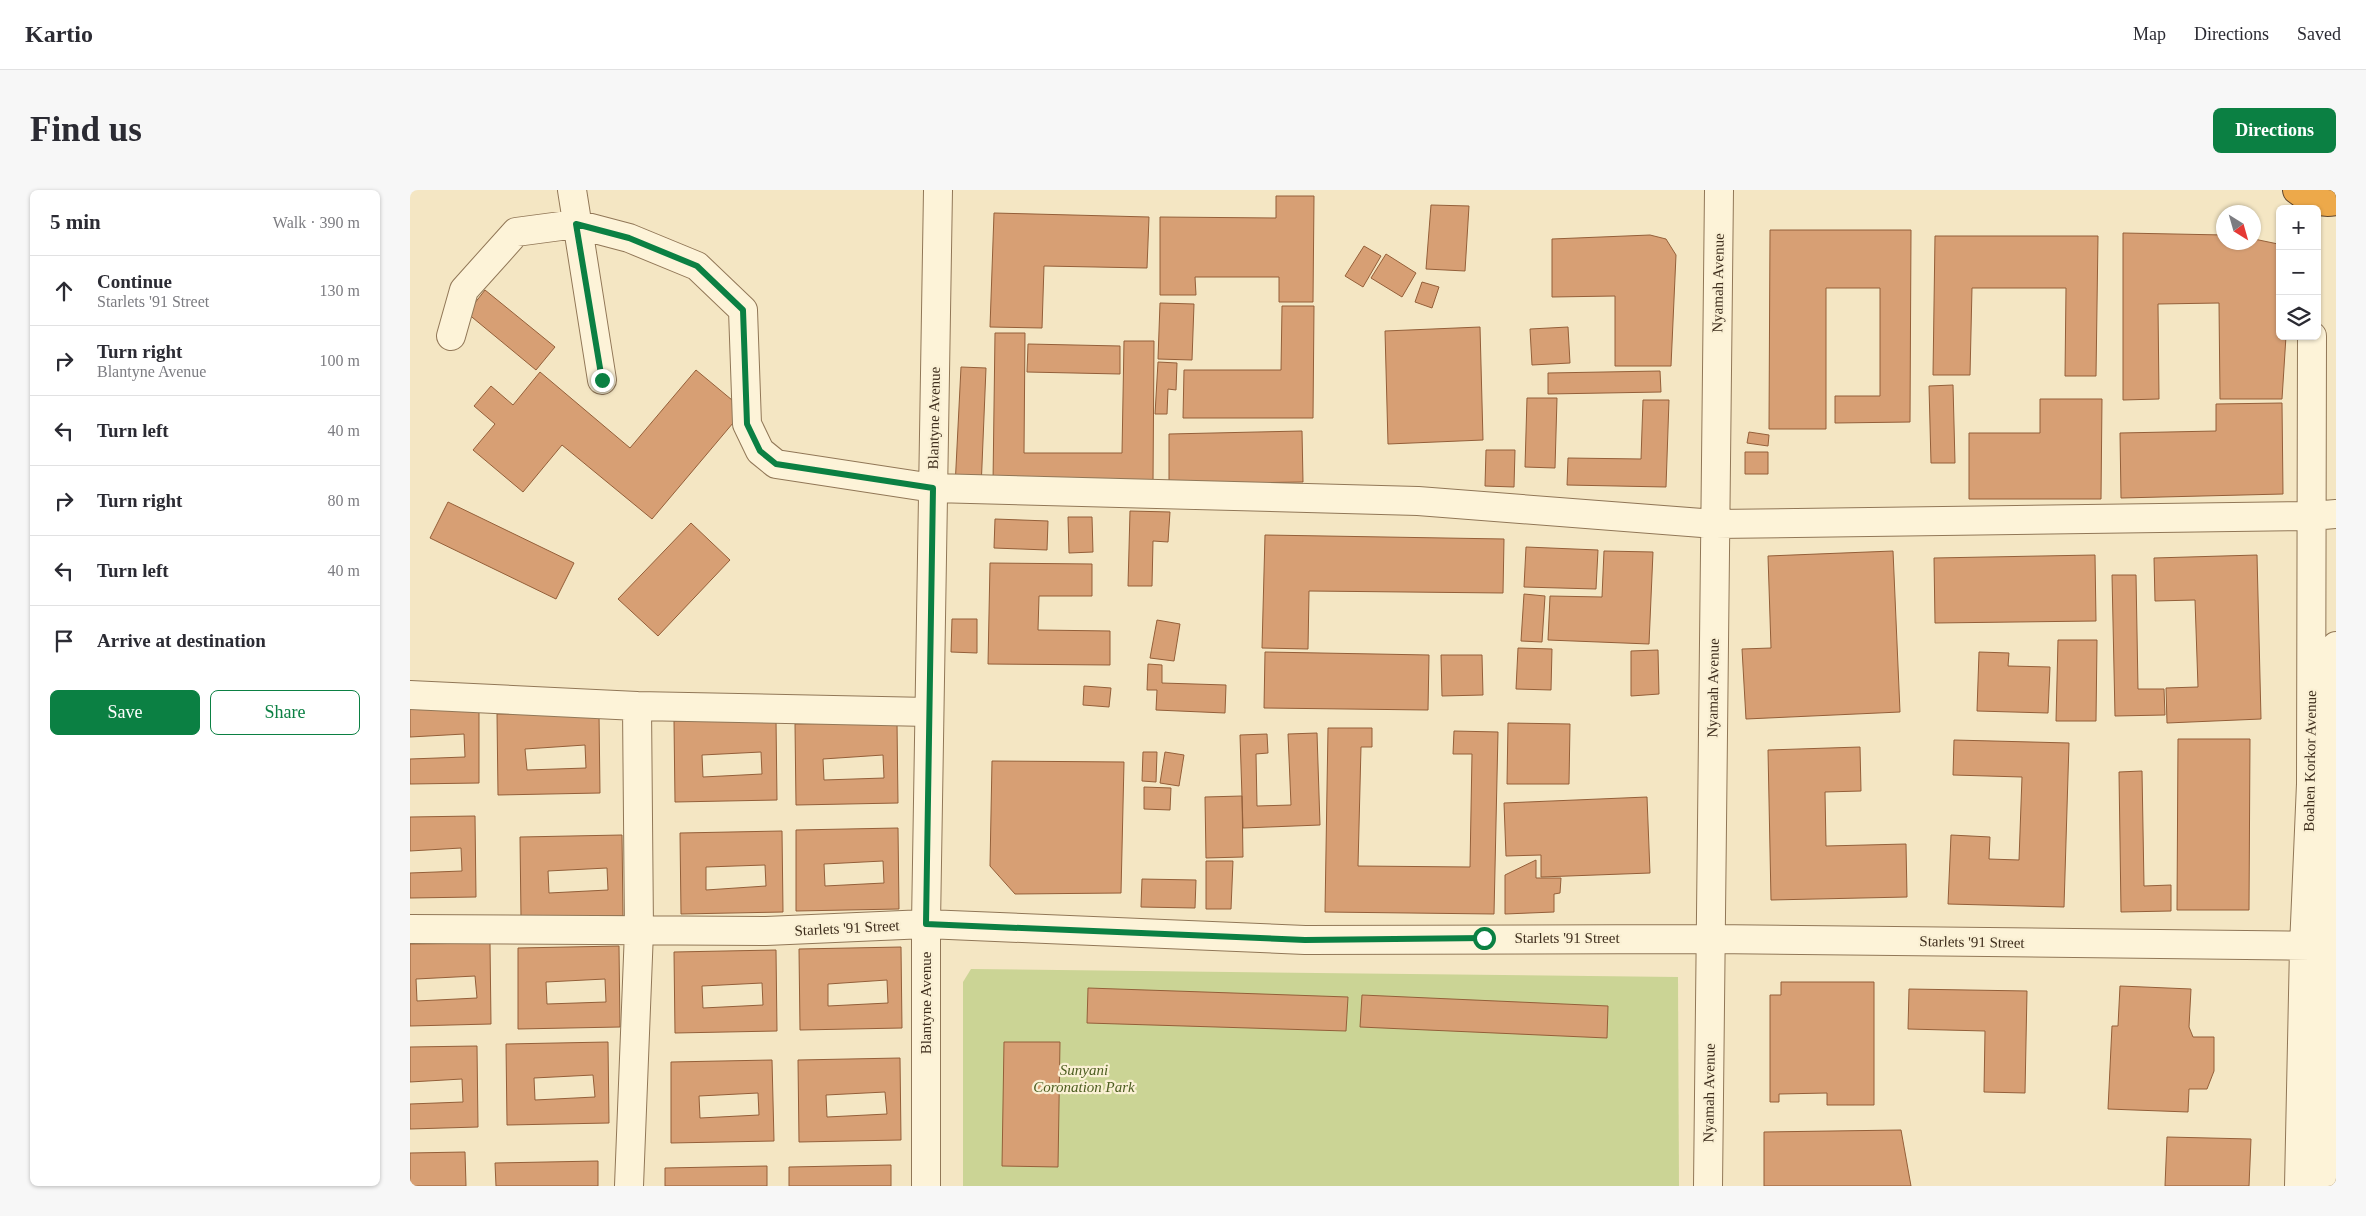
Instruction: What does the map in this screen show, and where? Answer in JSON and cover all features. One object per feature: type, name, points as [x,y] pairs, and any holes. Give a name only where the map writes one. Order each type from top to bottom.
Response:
[{"type":"street","points":[[572,190],[602,380]]},
{"type":"street","name":"Blantyne Avenue","points":[[926,1186],[926,924],[938,190]]},
{"type":"street","name":"Nyamah Avenue","points":[[1708,1186],[1719,190]]},
{"type":"street","points":[[451,336],[464,290],[516,232],[576,224],[629,238],[697,266],[743,310],[747,424],[760,451],[776,464],[933,488],[1418,501],[1715,524],[2323,515]]},
{"type":"street","name":"Boahen Korkor Avenue","points":[[2312,340],[2323,515],[2311,784],[2323,947],[2330,1152],[2324,1186]]},
{"type":"street","name":"Boahen Korkor Avenue","points":[[2299,1186],[2323,947],[2334,794],[2336,646]]},
{"type":"street","points":[[410,695],[637,706],[930,712]]},
{"type":"street","points":[[629,1186],[639,931],[637,706]]},
{"type":"street","name":"Starlets '91 Street","points":[[410,929],[766,932],[926,924],[1305,940],[1711,939],[2323,947]]},
{"type":"green space","name":"Sunyani Coronation Park","points":[[971,969],[1678,977],[1679,1186],[963,1186],[963,982]]},
{"type":"building","points":[[1276,196],[1314,196],[1313,302],[1279,302],[1279,277],[1195,277],[1196,295],[1160,295],[1160,217],[1276,218]]},
{"type":"building","points":[[1431,205],[1469,206],[1465,271],[1426,269]]},
{"type":"building","points":[[994,213],[1149,217],[1147,268],[1044,266],[1042,328],[990,327]]},
{"type":"building","points":[[1770,230],[1911,230],[1910,422],[1835,423],[1835,396],[1880,396],[1880,288],[1826,288],[1826,429],[1769,429]]},
{"type":"building","points":[[2123,233],[2216,235],[2216,250],[2261,250],[2261,240],[2276,244],[2276,340],[2286,340],[2282,399],[2220,399],[2219,303],[2158,304],[2159,399],[2123,400]]},
{"type":"building","points":[[1650,235],[1666,239],[1676,255],[1671,366],[1615,366],[1615,296],[1552,297],[1552,239]]},
{"type":"building","points":[[1935,236],[2098,236],[2096,376],[2065,376],[2066,288],[1972,288],[1970,375],[1933,375]]},
{"type":"building","points":[[1364,246],[1381,256],[1363,287],[1345,276]]},
{"type":"building","points":[[1386,254],[1416,273],[1402,297],[1371,278]]},
{"type":"building","points":[[1422,282],[1439,287],[1432,308],[1415,302]]},
{"type":"building","points":[[485,290],[555,347],[536,370],[467,313]]},
{"type":"building","points":[[1160,303],[1194,304],[1192,360],[1158,359]]},
{"type":"building","points":[[1282,306],[1314,306],[1313,418],[1183,418],[1184,370],[1281,370]]},
{"type":"building","points":[[1480,327],[1483,440],[1388,444],[1385,331]]},
{"type":"building","points":[[1568,327],[1570,363],[1532,365],[1530,329]]},
{"type":"building","points":[[995,333],[1025,333],[1024,453],[1122,453],[1124,341],[1154,341],[1153,483],[993,482]]},
{"type":"building","points":[[1028,344],[1120,346],[1120,374],[1027,372]]},
{"type":"building","points":[[1158,362],[1177,363],[1176,390],[1168,389],[1167,414],[1155,414]]},
{"type":"building","points":[[961,367],[986,368],[981,489],[955,487]]},
{"type":"building","points":[[696,370],[744,410],[652,519],[562,445],[523,492],[473,450],[495,424],[474,406],[491,386],[513,405],[540,372],[630,448]]},
{"type":"building","points":[[1660,371],[1661,392],[1548,394],[1548,373]]},
{"type":"building","points":[[1953,385],[1955,463],[1931,463],[1929,386]]},
{"type":"building","points":[[1527,398],[1557,398],[1555,468],[1525,467]]},
{"type":"building","points":[[2040,399],[2102,399],[2101,499],[1969,499],[1969,433],[2040,433]]},
{"type":"building","points":[[1643,400],[1669,400],[1666,487],[1567,485],[1568,458],[1641,459]]},
{"type":"building","points":[[2282,403],[2283,494],[2121,498],[2120,433],[2216,431],[2216,404]]},
{"type":"building","points":[[1302,431],[1303,482],[1169,484],[1169,434]]},
{"type":"building","points":[[1749,432],[1769,435],[1768,446],[1747,443]]},
{"type":"building","points":[[1486,450],[1515,450],[1514,487],[1485,486]]},
{"type":"building","points":[[1745,452],[1768,452],[1768,474],[1745,474]]},
{"type":"building","points":[[448,502],[574,563],[556,599],[430,538]]},
{"type":"building","points":[[1130,511],[1170,512],[1168,542],[1153,541],[1152,586],[1128,586]]},
{"type":"building","points":[[1068,517],[1092,517],[1093,552],[1069,553]]},
{"type":"building","points":[[995,519],[1048,521],[1047,550],[994,548]]},
{"type":"building","points":[[691,523],[730,560],[658,636],[618,599]]},
{"type":"building","points":[[1265,535],[1504,539],[1503,593],[1309,591],[1308,649],[1262,648]]},
{"type":"building","points":[[1526,547],[1598,550],[1596,589],[1524,587]]},
{"type":"building","points":[[1604,551],[1653,552],[1649,644],[1548,640],[1550,596],[1602,597]]},
{"type":"building","points":[[1893,551],[1900,712],[1746,719],[1742,649],[1771,648],[1768,556]]},
{"type":"building","points":[[2095,555],[2096,621],[1935,623],[1934,558]]},
{"type":"building","points":[[2257,555],[2261,719],[2167,723],[2166,688],[2198,687],[2195,600],[2155,601],[2154,558]]},
{"type":"building","points":[[990,563],[1092,564],[1092,596],[1039,596],[1038,630],[1110,631],[1110,665],[988,664]]},
{"type":"building","points":[[2112,575],[2136,575],[2138,689],[2164,689],[2165,715],[2115,716]]},
{"type":"building","points":[[1524,594],[1545,596],[1542,642],[1521,641]]},
{"type":"building","points":[[952,619],[977,619],[977,653],[951,652]]},
{"type":"building","points":[[1157,620],[1180,624],[1174,661],[1150,658]]},
{"type":"building","points":[[2058,640],[2097,640],[2096,721],[2056,721]]},
{"type":"building","points":[[1518,648],[1552,649],[1551,690],[1516,689]]},
{"type":"building","points":[[1658,650],[1659,694],[1631,696],[1631,651]]},
{"type":"building","points":[[1265,652],[1429,655],[1428,710],[1264,708]]},
{"type":"building","points":[[1979,652],[2009,653],[2008,666],[2050,667],[2048,713],[1977,711]]},
{"type":"building","points":[[1441,655],[1482,655],[1483,695],[1442,696]]},
{"type":"building","points":[[1148,664],[1162,665],[1162,683],[1226,685],[1225,713],[1156,710],[1157,690],[1147,690]]},
{"type":"building","points":[[1084,686],[1111,688],[1109,707],[1083,705]]},
{"type":"building","points":[[479,701],[479,783],[410,784],[410,759],[465,757],[464,734],[410,737],[410,702]]},
{"type":"building","points":[[599,713],[600,793],[498,795],[497,714]],"holes":[[[585,745],[586,768],[527,770],[525,749]]]},
{"type":"building","points":[[776,719],[777,800],[675,802],[674,721]],"holes":[[[761,752],[762,774],[703,777],[702,755]]]},
{"type":"building","points":[[897,722],[898,803],[796,805],[795,724]],"holes":[[[883,755],[884,778],[824,780],[823,759]]]},
{"type":"building","points":[[1508,723],[1570,724],[1569,784],[1507,784]]},
{"type":"building","points":[[1328,728],[1372,728],[1372,747],[1361,747],[1358,866],[1470,867],[1472,754],[1453,754],[1454,731],[1498,732],[1494,914],[1325,912]]},
{"type":"building","points":[[1317,733],[1320,825],[1243,828],[1240,735],[1267,734],[1268,753],[1256,754],[1257,806],[1291,805],[1288,734]]},
{"type":"building","points":[[2178,739],[2250,739],[2249,910],[2177,910]]},
{"type":"building","points":[[1954,740],[2069,743],[2064,907],[1948,904],[1951,835],[1990,837],[1989,859],[2019,860],[2022,777],[1953,775]]},
{"type":"building","points":[[1860,747],[1861,791],[1825,792],[1826,846],[1906,844],[1907,897],[1771,900],[1768,750]]},
{"type":"building","points":[[1143,752],[1157,752],[1156,782],[1142,781]]},
{"type":"building","points":[[1165,752],[1184,755],[1179,786],[1160,783]]},
{"type":"building","points":[[992,761],[1124,762],[1121,893],[1015,894],[990,866]]},
{"type":"building","points":[[2142,771],[2144,886],[2171,885],[2171,911],[2121,912],[2119,772]]},
{"type":"building","points":[[1144,787],[1171,788],[1170,810],[1144,809]]},
{"type":"building","points":[[1242,796],[1243,857],[1206,858],[1205,797]]},
{"type":"building","points":[[1647,797],[1650,873],[1541,877],[1541,855],[1506,856],[1504,803]]},
{"type":"building","points":[[475,816],[476,897],[410,898],[410,873],[462,871],[461,848],[410,851],[410,817]]},
{"type":"building","points":[[898,828],[899,909],[796,911],[796,830]],"holes":[[[883,861],[884,883],[825,886],[824,864]]]},
{"type":"building","points":[[782,831],[783,912],[681,914],[680,833]],"holes":[[[765,865],[766,886],[706,890],[706,867]]]},
{"type":"building","points":[[622,835],[623,916],[521,918],[520,837]],"holes":[[[607,868],[608,890],[549,893],[548,871]]]},
{"type":"building","points":[[1536,860],[1536,878],[1561,878],[1560,893],[1554,894],[1554,912],[1505,914],[1505,875]]},
{"type":"building","points":[[1206,861],[1233,861],[1231,909],[1206,909]]},
{"type":"building","points":[[1142,879],[1196,880],[1195,908],[1141,907]]},
{"type":"building","points":[[490,943],[491,1024],[410,1026],[410,944]],"holes":[[[475,976],[477,998],[417,1001],[416,979]]]},
{"type":"building","points":[[619,946],[620,1027],[518,1029],[518,948]],"holes":[[[605,979],[606,1002],[547,1004],[546,982]]]},
{"type":"building","points":[[901,947],[902,1028],[800,1030],[799,949]],"holes":[[[887,980],[888,1003],[828,1006],[828,984]]]},
{"type":"building","points":[[776,950],[777,1031],[675,1033],[674,952]],"holes":[[[762,983],[763,1005],[703,1008],[702,986]]]},
{"type":"building","points":[[1781,982],[1874,982],[1874,1105],[1827,1105],[1827,1093],[1779,1094],[1779,1102],[1770,1102],[1770,995],[1781,995]]},
{"type":"building","points":[[2120,986],[2191,989],[2189,1027],[2193,1037],[2214,1037],[2214,1071],[2207,1089],[2189,1089],[2188,1112],[2108,1109],[2112,1026],[2118,1026]]},
{"type":"building","points":[[1088,988],[1348,997],[1346,1031],[1087,1023]]},
{"type":"building","points":[[1909,989],[2027,991],[2025,1093],[1984,1092],[1985,1031],[1908,1029]]},
{"type":"building","points":[[1362,995],[1608,1006],[1607,1038],[1360,1027]]},
{"type":"building","points":[[608,1042],[609,1123],[507,1125],[506,1044]],"holes":[[[593,1075],[595,1097],[535,1100],[534,1078]]]},
{"type":"building","points":[[1004,1042],[1060,1042],[1058,1167],[1002,1166]]},
{"type":"building","points":[[477,1046],[478,1127],[410,1129],[410,1104],[463,1102],[462,1079],[410,1082],[410,1047]]},
{"type":"building","points":[[900,1058],[901,1140],[799,1142],[798,1060]],"holes":[[[885,1092],[887,1114],[827,1117],[826,1095]]]},
{"type":"building","points":[[772,1060],[774,1141],[671,1143],[671,1062]],"holes":[[[758,1093],[759,1115],[700,1118],[699,1096]]]},
{"type":"building","points":[[1901,1130],[1911,1186],[1764,1186],[1764,1132]]},
{"type":"building","points":[[2167,1137],[2251,1139],[2249,1186],[2165,1186]]},
{"type":"building","points":[[465,1152],[466,1186],[410,1186],[410,1153]]},
{"type":"building","points":[[598,1161],[598,1186],[496,1186],[495,1163]]},
{"type":"building","points":[[891,1165],[891,1186],[789,1186],[789,1167]]},
{"type":"building","points":[[767,1166],[767,1186],[665,1186],[665,1168]]},
{"type":"route","points":[[602,380],[576,224],[629,238],[697,266],[743,310],[747,424],[760,451],[776,464],[933,488],[926,924],[1305,940],[1484,938]]}]
